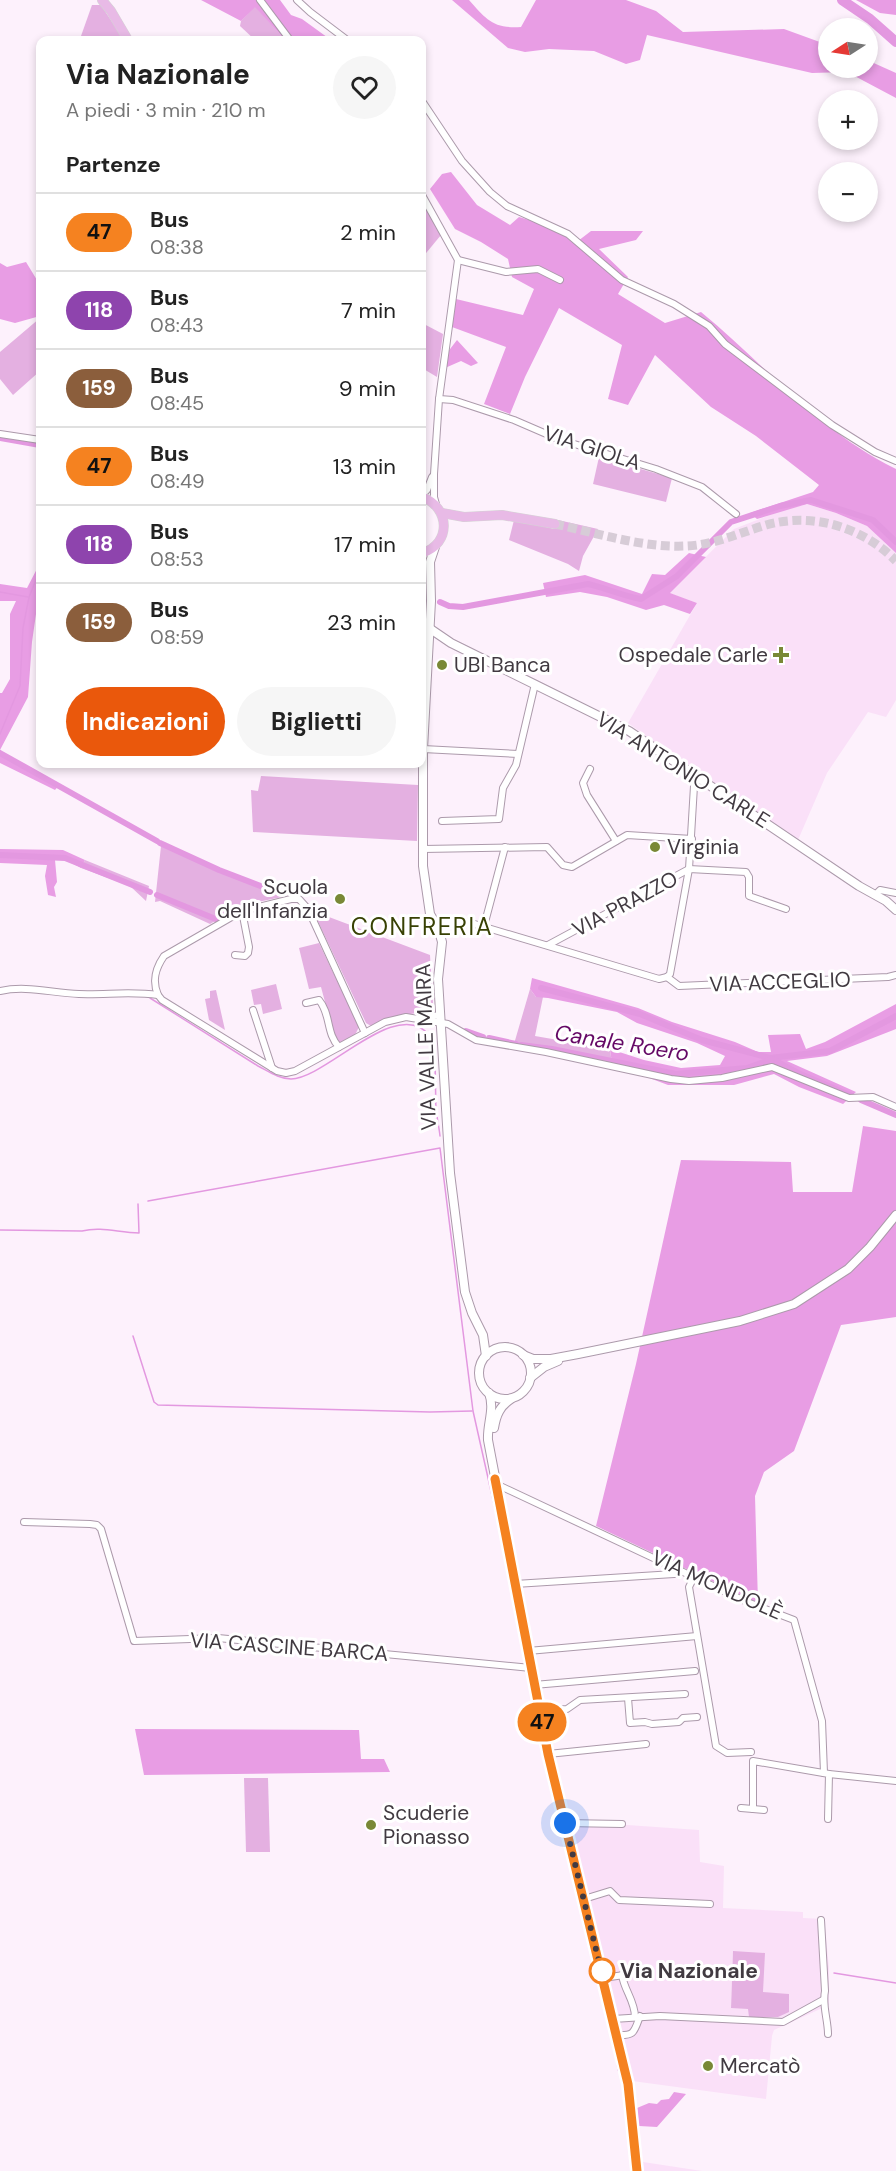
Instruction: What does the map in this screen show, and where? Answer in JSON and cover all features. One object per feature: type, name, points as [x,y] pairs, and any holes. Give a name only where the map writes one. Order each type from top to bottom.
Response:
[{"type":"main road","points":[[102,0],[126,36]]},
{"type":"main road","points":[[110,0],[111,11]]},
{"type":"main road","points":[[426,499],[439,509],[464,517],[502,514],[555,524]]},
{"type":"main road","points":[[439,509],[444,531]]},
{"type":"main road","points":[[426,551],[435,547],[444,531],[464,517]]},
{"type":"main road","name":"VIA VALLE MAIRA","points":[[426,666],[430,562],[435,547]]},
{"type":"main road","points":[[426,572],[429,577]]},
{"type":"main road","name":"VIA ANTONIO CARLE","points":[[429,633],[629,731],[896,910]]},
{"type":"main road","name":"VIA VALLE MAIRA","points":[[423,768],[423,849],[429,909],[442,942],[438,979],[447,1150],[465,1292],[483,1335],[486,1356]]},
{"type":"main road","points":[[483,1335],[500,1346],[532,1359],[542,1359],[578,1354],[740,1321],[794,1304],[848,1269],[870,1247],[896,1215]]},
{"type":"main road","points":[[507,1347],[492,1351],[486,1356],[479,1371],[483,1387],[489,1393],[504,1399],[519,1395]]},
{"type":"main road","points":[[530,1378],[544,1367],[578,1354]]},
{"type":"main road","points":[[490,1449],[500,1409],[504,1403],[519,1395],[528,1384],[530,1378],[528,1362],[523,1355]]},
{"type":"main road","points":[[489,1393],[492,1402],[488,1431],[490,1449],[539,1711],[628,2084],[637,2169]]},
{"type":"street","points":[[260,0],[287,36]]},
{"type":"street","points":[[297,0],[342,36]]},
{"type":"street","points":[[426,107],[462,160],[490,192],[507,206],[568,234],[622,280],[674,304],[709,326],[725,344],[814,412],[875,452],[896,461]]},
{"type":"street","points":[[426,202],[458,260],[439,399],[434,474],[434,498],[439,509]]},
{"type":"street","points":[[458,260],[506,272],[538,269],[560,280]]},
{"type":"street","name":"VIA GIOLA","points":[[439,399],[453,400],[494,413],[558,440],[656,469],[702,487],[736,514]]},
{"type":"street","points":[[0,434],[36,439]]},
{"type":"street","points":[[426,491],[434,474]]},
{"type":"street","points":[[442,822],[499,819],[503,788],[516,765],[534,684]]},
{"type":"street","points":[[426,749],[518,754]]},
{"type":"street","points":[[590,769],[583,783],[587,795],[616,841]]},
{"type":"street","points":[[437,926],[461,920],[658,979],[667,978],[670,974],[689,869],[694,786],[697,777]]},
{"type":"street","points":[[423,849],[547,847],[563,865],[572,867],[627,835],[692,839]]},
{"type":"street","points":[[484,926],[505,847]]},
{"type":"street","name":"VIA PRAZZO","points":[[548,945],[689,869],[746,872],[749,877],[749,896],[786,909]]},
{"type":"street","points":[[875,895],[880,890],[896,893]]},
{"type":"street","points":[[365,1033],[304,903],[299,899],[242,911],[164,956],[158,965],[155,989],[162,1000],[272,1068],[286,1073],[295,1071],[365,1033],[385,1022],[398,1018],[440,1019],[476,1040],[546,1052],[671,1079],[689,1081],[722,1078],[772,1067],[849,1098],[873,1097],[896,1107]]},
{"type":"street","points":[[235,955],[244,956],[248,953],[249,947],[242,911]]},
{"type":"street","name":"VIA ACCEGLIO","points":[[667,978],[679,986],[876,978],[896,975]]},
{"type":"street","points":[[0,991],[26,988],[81,994],[137,992],[158,995]]},
{"type":"street","points":[[306,1004],[319,1000],[324,1006],[331,1036],[339,1047]]},
{"type":"street","points":[[253,1010],[272,1068]]},
{"type":"street","points":[[257,1058],[263,1044]]},
{"type":"street","name":"VIA MONDOLÈ","points":[[496,1482],[747,1602],[794,1620],[822,1721],[828,1819]]},
{"type":"street","name":"VIA CASCINE BARCA","points":[[24,1522],[90,1524],[97,1525],[101,1529],[134,1641],[218,1638],[531,1668]]},
{"type":"street","points":[[516,1584],[674,1574],[681,1571]]},
{"type":"street","points":[[694,1577],[689,1587],[716,1746],[727,1754],[751,1752]]},
{"type":"street","points":[[528,1651],[697,1636]]},
{"type":"street","points":[[534,1684],[695,1671]]},
{"type":"street","points":[[539,1711],[567,1709],[580,1700],[686,1694]]},
{"type":"street","points":[[628,1698],[630,1723],[679,1722],[683,1718],[697,1717]]},
{"type":"street","points":[[548,1754],[646,1744]]},
{"type":"street","points":[[753,1809],[753,1761],[827,1774],[896,1781]]},
{"type":"street","points":[[741,1808],[764,1810]]},
{"type":"street","points":[[565,1823],[622,1824]]},
{"type":"street","points":[[584,1899],[610,1891],[619,1900],[710,1904]]},
{"type":"street","points":[[821,1920],[825,1983],[823,2000],[828,2020],[828,2034]]},
{"type":"street","points":[[603,1978],[623,1975],[624,1988],[635,2006],[637,2016],[633,2033],[623,2042],[621,2053]]},
{"type":"street","points":[[613,2019],[637,2016],[783,2022],[823,2000]]},
{"type":"street","points":[[617,2036],[629,2036]]},
{"type":"shaded area","points":[[201,0],[280,0],[291,15],[302,19],[325,36],[281,36],[255,7],[241,21]]},
{"type":"shaded area","points":[[452,0],[469,0],[480,13],[491,21],[511,27],[521,27],[536,0],[626,0],[656,11],[683,32],[784,29],[818,41],[818,73],[647,35],[640,60],[626,64],[594,51],[549,49],[525,52],[508,48]]},
{"type":"shaded area","points":[[856,0],[896,0],[896,15],[880,13]]},
{"type":"shaded area","points":[[92,5],[101,5],[121,36],[81,36]]},
{"type":"shaded area","points":[[255,6],[281,36],[251,36],[240,26],[241,21]]},
{"type":"shaded area","points":[[878,65],[896,73],[896,98],[858,78],[878,78]]},
{"type":"shaded area","points":[[451,172],[477,205],[510,225],[519,217],[543,224],[578,241],[591,231],[643,231],[636,240],[599,249],[628,277],[618,294],[665,323],[701,312],[817,417],[868,454],[896,469],[896,553],[867,526],[807,504],[757,519],[750,513],[813,492],[819,485],[756,436],[711,407],[655,355],[628,405],[608,399],[622,345],[559,308],[525,377],[510,414],[484,404],[506,347],[452,327],[456,299],[523,315],[534,289],[512,277],[508,259],[455,229],[430,189],[442,174]]},
{"type":"shaded area","points":[[426,207],[441,235],[426,253]]},
{"type":"shaded area","points":[[26,262],[36,278],[36,317],[15,323],[0,319],[0,263],[7,267]]},
{"type":"shaded area","points":[[36,321],[36,375],[13,395],[0,379],[0,352]]},
{"type":"shaded area","points":[[426,325],[443,334],[437,377],[426,370]]},
{"type":"shaded area","points":[[457,340],[478,363],[471,366],[461,361],[445,368],[447,353]]},
{"type":"shaded area","points":[[599,457],[672,478],[666,502],[593,484]]},
{"type":"shaded area","name":"Ospedale Carle","points":[[807,504],[867,526],[896,553],[896,700],[886,717],[868,712],[827,773],[798,840],[628,723],[697,603],[669,593],[734,529],[780,511]]},
{"type":"shaded area","points":[[514,520],[555,529],[558,520],[598,529],[583,556],[579,571],[568,564],[509,540]]},
{"type":"shaded area","points":[[689,553],[706,557],[670,593],[697,603],[690,614],[664,605],[646,610],[607,597],[580,592],[546,597],[543,583],[585,575],[642,594],[652,574],[665,575]]},
{"type":"shaded area","points":[[36,571],[36,614],[28,697],[0,750],[0,693],[10,679],[10,614],[16,601],[0,601],[0,584],[27,588]]},
{"type":"shaded area","points":[[0,751],[60,784],[55,790],[0,763]]},
{"type":"shaded area","points":[[261,776],[418,785],[417,841],[253,832],[251,790],[258,791]]},
{"type":"shaded area","points":[[161,846],[282,897],[243,905],[210,924],[160,901],[155,902]]},
{"type":"shaded area","points":[[0,849],[63,850],[85,860],[81,868],[64,859],[55,860],[56,897],[48,895],[45,876],[47,865],[0,863]]},
{"type":"shaded area","points":[[85,860],[149,886],[146,901],[130,886],[81,868]]},
{"type":"shaded area","points":[[313,911],[430,955],[433,1003],[417,1013],[392,1017],[371,1026],[366,1023]]},
{"type":"shaded area","points":[[319,943],[359,1027],[355,1035],[340,1043],[335,1039],[321,987],[309,989],[299,948]]},
{"type":"shaded area","points":[[532,978],[638,1008],[758,1052],[771,1052],[768,1035],[800,1034],[806,1049],[825,1042],[896,1004],[896,1029],[827,1056],[787,1061],[856,1092],[843,1104],[799,1087],[774,1074],[734,1085],[668,1085],[612,1064],[610,1049],[644,1060],[681,1068],[720,1065],[725,1056],[697,1043],[637,1023],[617,1012],[536,997],[530,989]]},
{"type":"shaded area","points":[[276,984],[282,1009],[263,1014],[261,1004],[254,1005],[251,990]]},
{"type":"shaded area","points":[[530,989],[536,997],[543,997],[535,1036],[610,1049],[612,1064],[514,1044]]},
{"type":"shaded area","points":[[216,990],[225,1030],[209,1020],[205,999],[210,998],[210,991]]},
{"type":"shaded area","points":[[863,1126],[896,1131],[896,1317],[841,1325],[794,1451],[764,1472],[755,1496],[758,1603],[596,1526],[636,1364],[681,1160],[791,1162],[793,1192],[852,1192]]},
{"type":"shaded area","points":[[135,1729],[359,1730],[361,1759],[384,1759],[390,1772],[144,1775]]},
{"type":"shaded area","points":[[244,1778],[268,1778],[270,1852],[246,1852]]},
{"type":"shaded area","points":[[570,1821],[699,1830],[700,1862],[724,1866],[723,1908],[803,1912],[803,1918],[824,1919],[829,1967],[829,2005],[774,2030],[766,2099],[632,2081]],"holes":[[[733,1951],[763,1993],[789,1994],[748,2009],[731,2007]]]},
{"type":"shaded area","points":[[733,1951],[765,1953],[763,1992],[789,1994],[789,2012],[778,2017],[749,2017],[748,2009],[731,2008]]},
{"type":"shaded area","points":[[674,2092],[686,2094],[657,2127],[639,2126],[637,2108],[669,2099]]},
{"type":"shaded area","points":[[643,2162],[702,2171],[644,2171]]},
{"type":"waterway","points":[[842,0],[870,19],[896,42]]},
{"type":"waterway","points":[[0,438],[36,444]]},
{"type":"waterway","points":[[440,602],[449,606],[463,607],[588,584],[641,599],[677,576],[731,522],[780,506],[811,500],[873,520],[896,542]]},
{"type":"waterway","points":[[0,734],[20,686],[23,628],[29,597],[36,580]]},
{"type":"waterway","points":[[0,592],[28,597]]},
{"type":"waterway","points":[[0,753],[157,841]]},
{"type":"waterway","points":[[160,843],[219,870],[279,893]]},
{"type":"waterway","points":[[0,855],[65,858],[150,892]]},
{"type":"waterway","points":[[157,895],[218,920]]},
{"type":"waterway","points":[[541,988],[640,1014],[702,1040],[770,1058],[830,1051],[896,1016]]},
{"type":"waterway","points":[[150,998],[258,1066],[287,1079],[306,1075],[381,1031],[400,1025],[416,1026],[430,1036],[432,1042],[440,1136]]},
{"type":"waterway","points":[[466,1031],[483,1037]]},
{"type":"waterway","points":[[489,1038],[516,1044]]},
{"type":"waterway","name":"Canale Roero","points":[[521,1045],[676,1074],[747,1068],[772,1059],[852,1096]]},
{"type":"waterway","name":"Canale Roero","points":[[861,1100],[896,1115]]},
{"type":"waterway","points":[[148,1201],[440,1148],[473,1411],[508,1567]]},
{"type":"waterway","points":[[0,1230],[82,1231],[97,1229],[139,1233],[138,1204]]},
{"type":"waterway","points":[[133,1336],[154,1402],[158,1405],[430,1412],[472,1411]]},
{"type":"waterway","points":[[521,1636],[527,1664]]},
{"type":"waterway","points":[[536,1712],[544,1755]]},
{"type":"waterway","points":[[546,1762],[549,1775]]},
{"type":"waterway","points":[[834,1973],[896,1983]]},
{"type":"waterway","points":[[615,2045],[618,2070],[625,2090]]},
{"type":"tunnel","points":[[555,524],[653,545],[686,546],[716,541],[783,521],[801,520],[836,525],[852,531],[883,549],[896,561]]},
{"type":"bus line","name":"47","points":[[495,1479],[548,1754],[628,2084],[637,2171]]},
{"type":"place","name":"Ospedale Carle","points":[[781,655]]},
{"type":"place","name":"UBI Banca","points":[[442,665]]},
{"type":"place","name":"Virginia","points":[[655,847]]},
{"type":"place","name":"Scuola dell'Infanzia","points":[[340,899]]},
{"type":"place","name":"Scuderie Pionasso","points":[[371,1825]]},
{"type":"place","name":"Via Nazionale","points":[[602,1971]]},
{"type":"place","name":"Mercatò","points":[[708,2066]]},
{"type":"district","name":"CONFRERIA","points":[[422,926]]},
{"type":"route","points":[[565,1823],[603,1978],[602,1971]]}]
